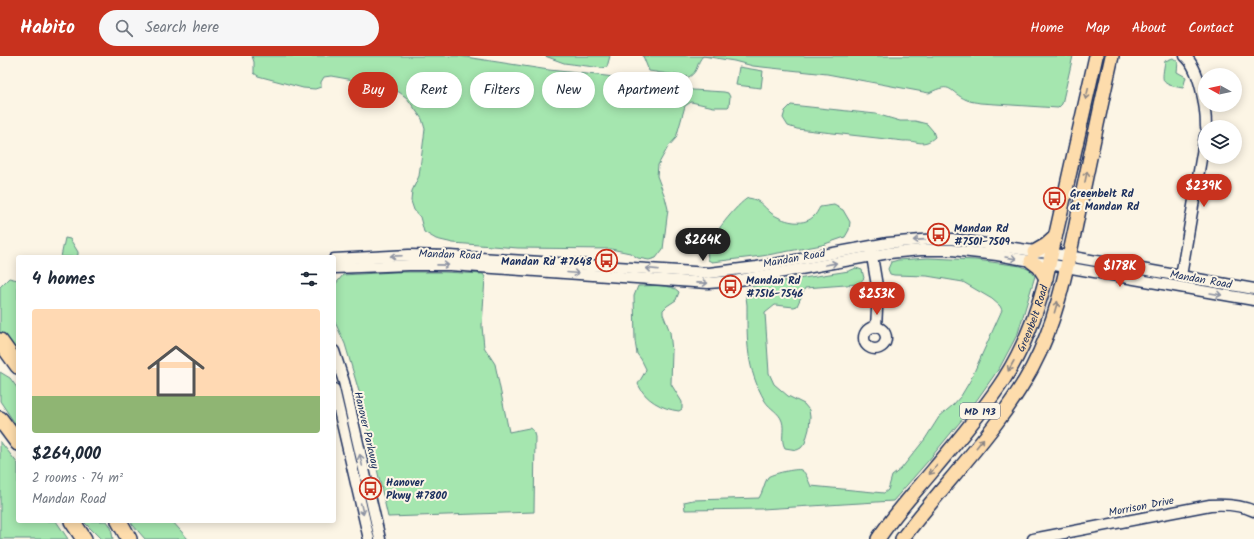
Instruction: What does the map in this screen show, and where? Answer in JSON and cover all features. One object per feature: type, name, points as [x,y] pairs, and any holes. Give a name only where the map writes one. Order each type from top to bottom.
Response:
[{"type":"highway","points":[[0,341],[16,363]]},
{"type":"highway","points":[[0,419],[16,440]]},
{"type":"highway","points":[[73,523],[84,539]]},
{"type":"highway","points":[[120,523],[129,539]]},
{"type":"main road","name":"Greenbelt Road","points":[[878,539],[900,509],[977,416],[1004,379],[1025,339],[1040,301],[1046,278],[1096,56]]},
{"type":"main road","name":"Greenbelt Road","points":[[902,539],[993,426],[1025,381],[1040,351],[1057,303],[1112,56]]},
{"type":"main road","points":[[1046,278],[1040,266],[1032,256],[1055,237]]},
{"type":"street","points":[[1185,56],[1192,64],[1197,76],[1206,112],[1206,120]]},
{"type":"street","points":[[1181,276],[1200,164]]},
{"type":"street","name":"Mandan Road","points":[[336,259],[373,256],[438,255],[708,273],[757,268],[870,246],[915,240],[952,239],[1050,260],[1181,276],[1254,289]]},
{"type":"street","points":[[870,246],[878,292],[876,326]]},
{"type":"street","name":"Mandan Road","points":[[336,268],[450,265],[708,283],[734,281],[909,251],[952,250],[996,255],[1032,256]]},
{"type":"street","name":"Mandan Road","points":[[1067,262],[1254,300]]},
{"type":"street","name":"Hanover Parkway","points":[[336,357],[344,382],[380,539]]},
{"type":"street","name":"Hanover Parkway","points":[[336,398],[369,539]]},
{"type":"street","name":"Morrison Drive","points":[[1033,539],[1210,505],[1243,507],[1254,510]]},
{"type":"green space","points":[[252,56],[459,56],[568,72],[542,72],[542,108],[595,108],[595,75],[603,76],[603,108],[684,108],[676,138],[668,147],[658,165],[657,176],[668,209],[663,249],[656,258],[649,260],[638,258],[630,253],[611,249],[518,248],[453,243],[436,239],[424,232],[420,217],[414,210],[411,201],[412,191],[419,176],[425,129],[422,119],[414,108],[462,108],[462,72],[406,72],[406,97],[398,92],[398,72],[348,72],[348,79],[331,76],[324,77],[321,82],[321,87],[315,89],[303,88],[258,76],[254,73],[254,62]]},
{"type":"green space","points":[[545,56],[610,56],[607,67],[602,68],[564,63]]},
{"type":"green space","points":[[643,56],[703,56],[693,74],[693,72],[649,71]]},
{"type":"green space","points":[[703,56],[1073,56],[1062,104],[1058,108],[972,102],[947,88],[942,88],[929,93],[827,74],[753,66]]},
{"type":"green space","points":[[1173,58],[1178,62],[1177,72],[1186,77],[1183,88],[1166,83],[1163,78],[1165,61]]},
{"type":"green space","points":[[739,67],[763,71],[761,88],[736,85]]},
{"type":"green space","points":[[693,90],[728,93],[730,97],[728,107],[714,107],[693,102]]},
{"type":"green space","points":[[791,105],[876,114],[900,121],[915,121],[927,124],[933,131],[935,137],[927,142],[920,143],[797,129],[788,126],[783,118],[785,111]]},
{"type":"green space","points":[[748,198],[758,201],[776,216],[792,222],[803,222],[808,220],[816,214],[820,207],[834,205],[843,210],[850,222],[849,230],[845,237],[822,245],[762,256],[712,262],[708,260],[710,245],[718,230],[731,213]]},
{"type":"green space","points":[[65,238],[70,239],[78,252],[78,255],[61,255]]},
{"type":"green space","points":[[928,258],[976,260],[1021,266],[1030,270],[1035,276],[1018,333],[1000,367],[969,411],[893,501],[762,509],[685,510],[684,502],[693,500],[759,498],[768,477],[795,470],[803,471],[811,486],[884,493],[888,490],[892,476],[901,469],[925,439],[939,417],[961,396],[970,381],[1002,310],[1000,306],[992,299],[963,282],[927,276],[894,275],[890,274],[888,269],[891,262],[898,260]]},
{"type":"green space","points":[[856,268],[862,270],[864,278],[859,284],[805,288],[797,306],[775,305],[765,313],[769,373],[774,384],[788,396],[804,404],[809,410],[809,429],[805,443],[797,450],[785,448],[783,442],[782,421],[779,415],[765,401],[754,377],[751,366],[747,331],[747,288],[849,271]]},
{"type":"green space","points":[[395,272],[483,274],[485,277],[482,326],[484,347],[495,364],[509,432],[529,428],[533,430],[535,437],[534,512],[388,517],[360,395],[345,344],[336,324],[336,284],[343,275]]},
{"type":"green space","points":[[9,278],[16,280],[16,355],[0,341],[0,287]]},
{"type":"green space","points":[[638,286],[666,286],[676,289],[679,292],[676,300],[663,310],[663,314],[670,332],[672,351],[671,384],[682,402],[682,409],[679,411],[660,406],[655,403],[645,395],[638,384],[646,369],[637,354],[635,341],[634,296]]},
{"type":"green space","points":[[0,372],[10,378],[16,386],[16,425],[0,401]]},
{"type":"green space","points":[[0,441],[16,461],[16,523],[57,523],[68,539],[0,539]]},
{"type":"green space","points":[[85,523],[108,523],[111,527],[113,539],[101,539]]},
{"type":"green space","points":[[174,523],[188,539],[145,539],[132,524]]},
{"type":"place","name":"Greenbelt Rd at Mandan Rd","points":[[1054,199]]},
{"type":"place","name":"Mandan Rd #7501-7509","points":[[939,234]]},
{"type":"place","name":"Mandan Rd #7648","points":[[607,261]]},
{"type":"place","name":"Mandan Rd #7516-7546","points":[[730,286]]},
{"type":"place","name":"Hanover Pkwy #7800","points":[[371,488]]}]
